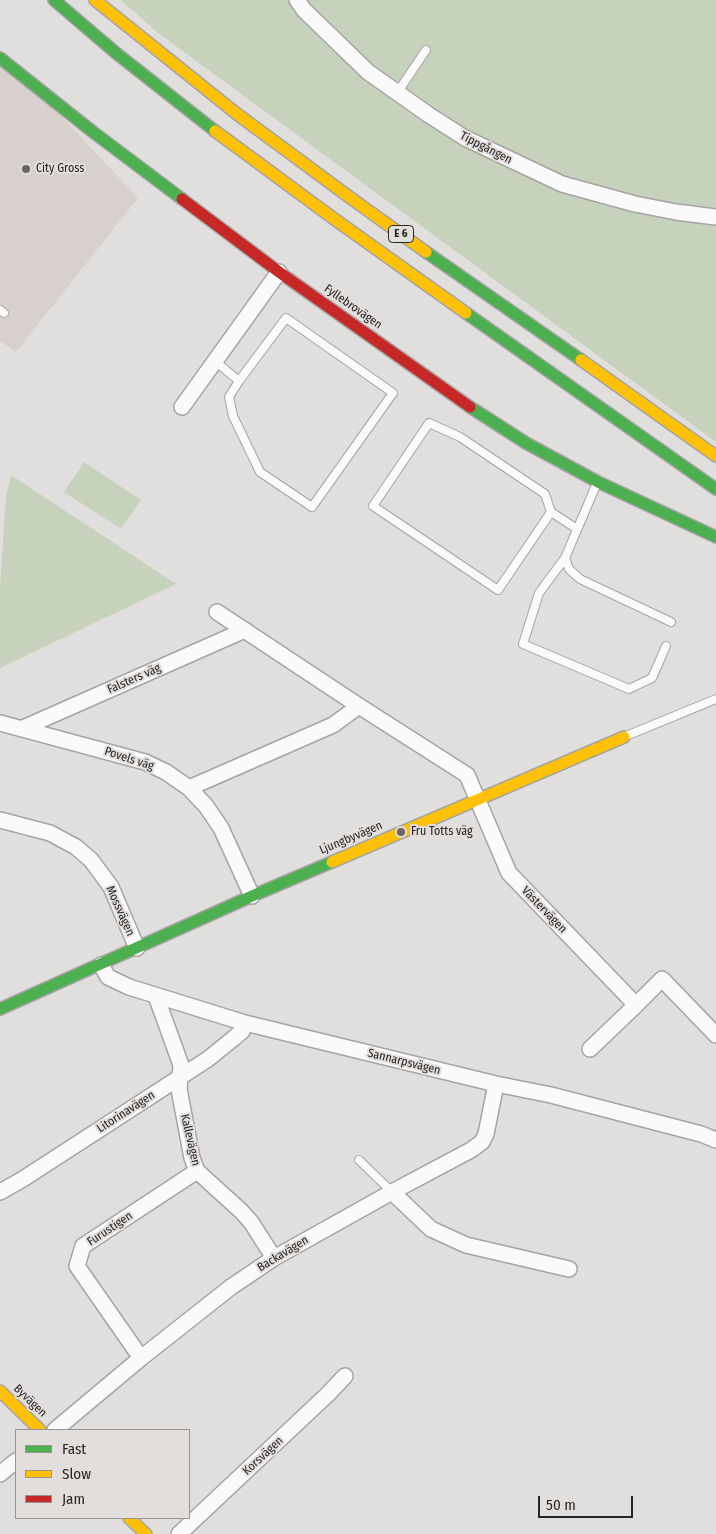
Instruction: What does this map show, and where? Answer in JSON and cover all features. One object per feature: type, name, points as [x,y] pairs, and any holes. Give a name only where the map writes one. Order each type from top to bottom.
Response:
[{"type":"main road","name":"E 6","points":[[54,0],[116,53],[221,136],[337,221],[716,488]]},
{"type":"main road","name":"E 6","points":[[95,0],[237,114],[352,199],[716,456]]},
{"type":"main road","name":"Fyllebrovägen","points":[[0,58],[93,132],[279,272],[462,402],[526,444],[598,482],[716,537]]},
{"type":"main road","name":"Ljungbyvägen","points":[[0,1009],[252,896],[624,737]]},
{"type":"main road","name":"Byvägen","points":[[0,1391],[39,1429]]},
{"type":"main road","points":[[131,1519],[146,1534]]},
{"type":"street","name":"Tippgången","points":[[297,0],[304,10],[368,72],[396,93],[465,138],[562,184],[635,204],[716,217]]},
{"type":"street","points":[[182,407],[279,272]]},
{"type":"street","points":[[217,612],[467,775],[478,798]]},
{"type":"street","name":"Falsters väg","points":[[23,728],[245,630]]},
{"type":"street","points":[[189,788],[333,725],[359,706]]},
{"type":"street","name":"Povels väg","points":[[0,723],[145,762],[166,772],[189,788],[206,806],[221,828],[252,896]]},
{"type":"street","name":"Västervägen","points":[[478,798],[509,873],[636,1005]]},
{"type":"street","name":"Mossvägen","points":[[0,820],[50,833],[76,846],[92,860],[111,887],[137,948]]},
{"type":"street","name":"Sannarpsvägen","points":[[101,965],[112,980],[129,987],[245,1023],[496,1084],[551,1095],[701,1134],[716,1140]]},
{"type":"street","points":[[590,1049],[662,979],[716,1034]]},
{"type":"street","name":"Kallevägen","points":[[156,996],[181,1065],[178,1089],[192,1158],[197,1171],[251,1222],[274,1258]]},
{"type":"street","name":"Litorinavägen","points":[[0,1192],[208,1059],[242,1031],[245,1023]]},
{"type":"street","name":"Backavägen","points":[[55,1429],[140,1358],[231,1287],[274,1258],[471,1150],[482,1142],[486,1134],[496,1084]]},
{"type":"street","name":"Furustigen","points":[[140,1358],[77,1266],[83,1246],[197,1171]]},
{"type":"street","points":[[392,1192],[431,1230],[466,1246],[569,1269]]},
{"type":"street","name":"Korsvägen","points":[[179,1534],[345,1376]]},
{"type":"street","points":[[0,1474],[15,1462]]},
{"type":"lane","points":[[396,93],[426,50]]},
{"type":"lane","points":[[286,318],[393,393],[312,507],[260,472],[233,416],[229,397],[239,381],[286,318]]},
{"type":"lane","points":[[215,361],[239,381]]},
{"type":"lane","points":[[551,512],[498,590],[373,506],[429,423],[460,437],[545,494],[551,512],[577,530]]},
{"type":"lane","points":[[598,482],[565,558],[539,593],[522,644],[628,689],[652,678],[666,646]]},
{"type":"lane","points":[[565,558],[569,569],[580,579],[671,622]]},
{"type":"lane","name":"Ljungbyvägen","points":[[624,737],[716,699]]},
{"type":"lane","points":[[360,1160],[392,1192]]},
{"type":"shaded area","points":[[0,51],[138,198],[16,352],[0,341]]},
{"type":"green space","points":[[121,0],[716,0],[716,442],[158,33]]},
{"type":"green space","points":[[84,462],[141,500],[121,529],[64,492]]},
{"type":"green space","points":[[11,475],[176,584],[0,668],[0,588],[6,496]]},
{"type":"traffic: fast","points":[[54,0],[116,53],[215,131]]},
{"type":"traffic: fast","points":[[0,58],[93,132],[182,199]]},
{"type":"traffic: fast","points":[[426,252],[581,360]]},
{"type":"traffic: fast","points":[[466,313],[716,489]]},
{"type":"traffic: fast","points":[[470,407],[526,443],[598,482],[716,537]]},
{"type":"traffic: fast","points":[[0,1009],[332,862]]},
{"type":"traffic: slow","points":[[95,0],[237,114],[426,252]]},
{"type":"traffic: slow","points":[[215,131],[466,313]]},
{"type":"traffic: slow","points":[[581,360],[716,456]]},
{"type":"traffic: slow","points":[[332,862],[624,737]]},
{"type":"traffic: slow","points":[[0,1391],[39,1429]]},
{"type":"traffic: slow","points":[[130,1519],[146,1534]]},
{"type":"traffic: jam","points":[[182,199],[279,272],[470,407]]},
{"type":"place","name":"City Gross","points":[[26,169]]},
{"type":"place","name":"Fru Totts väg","points":[[401,832]]}]
